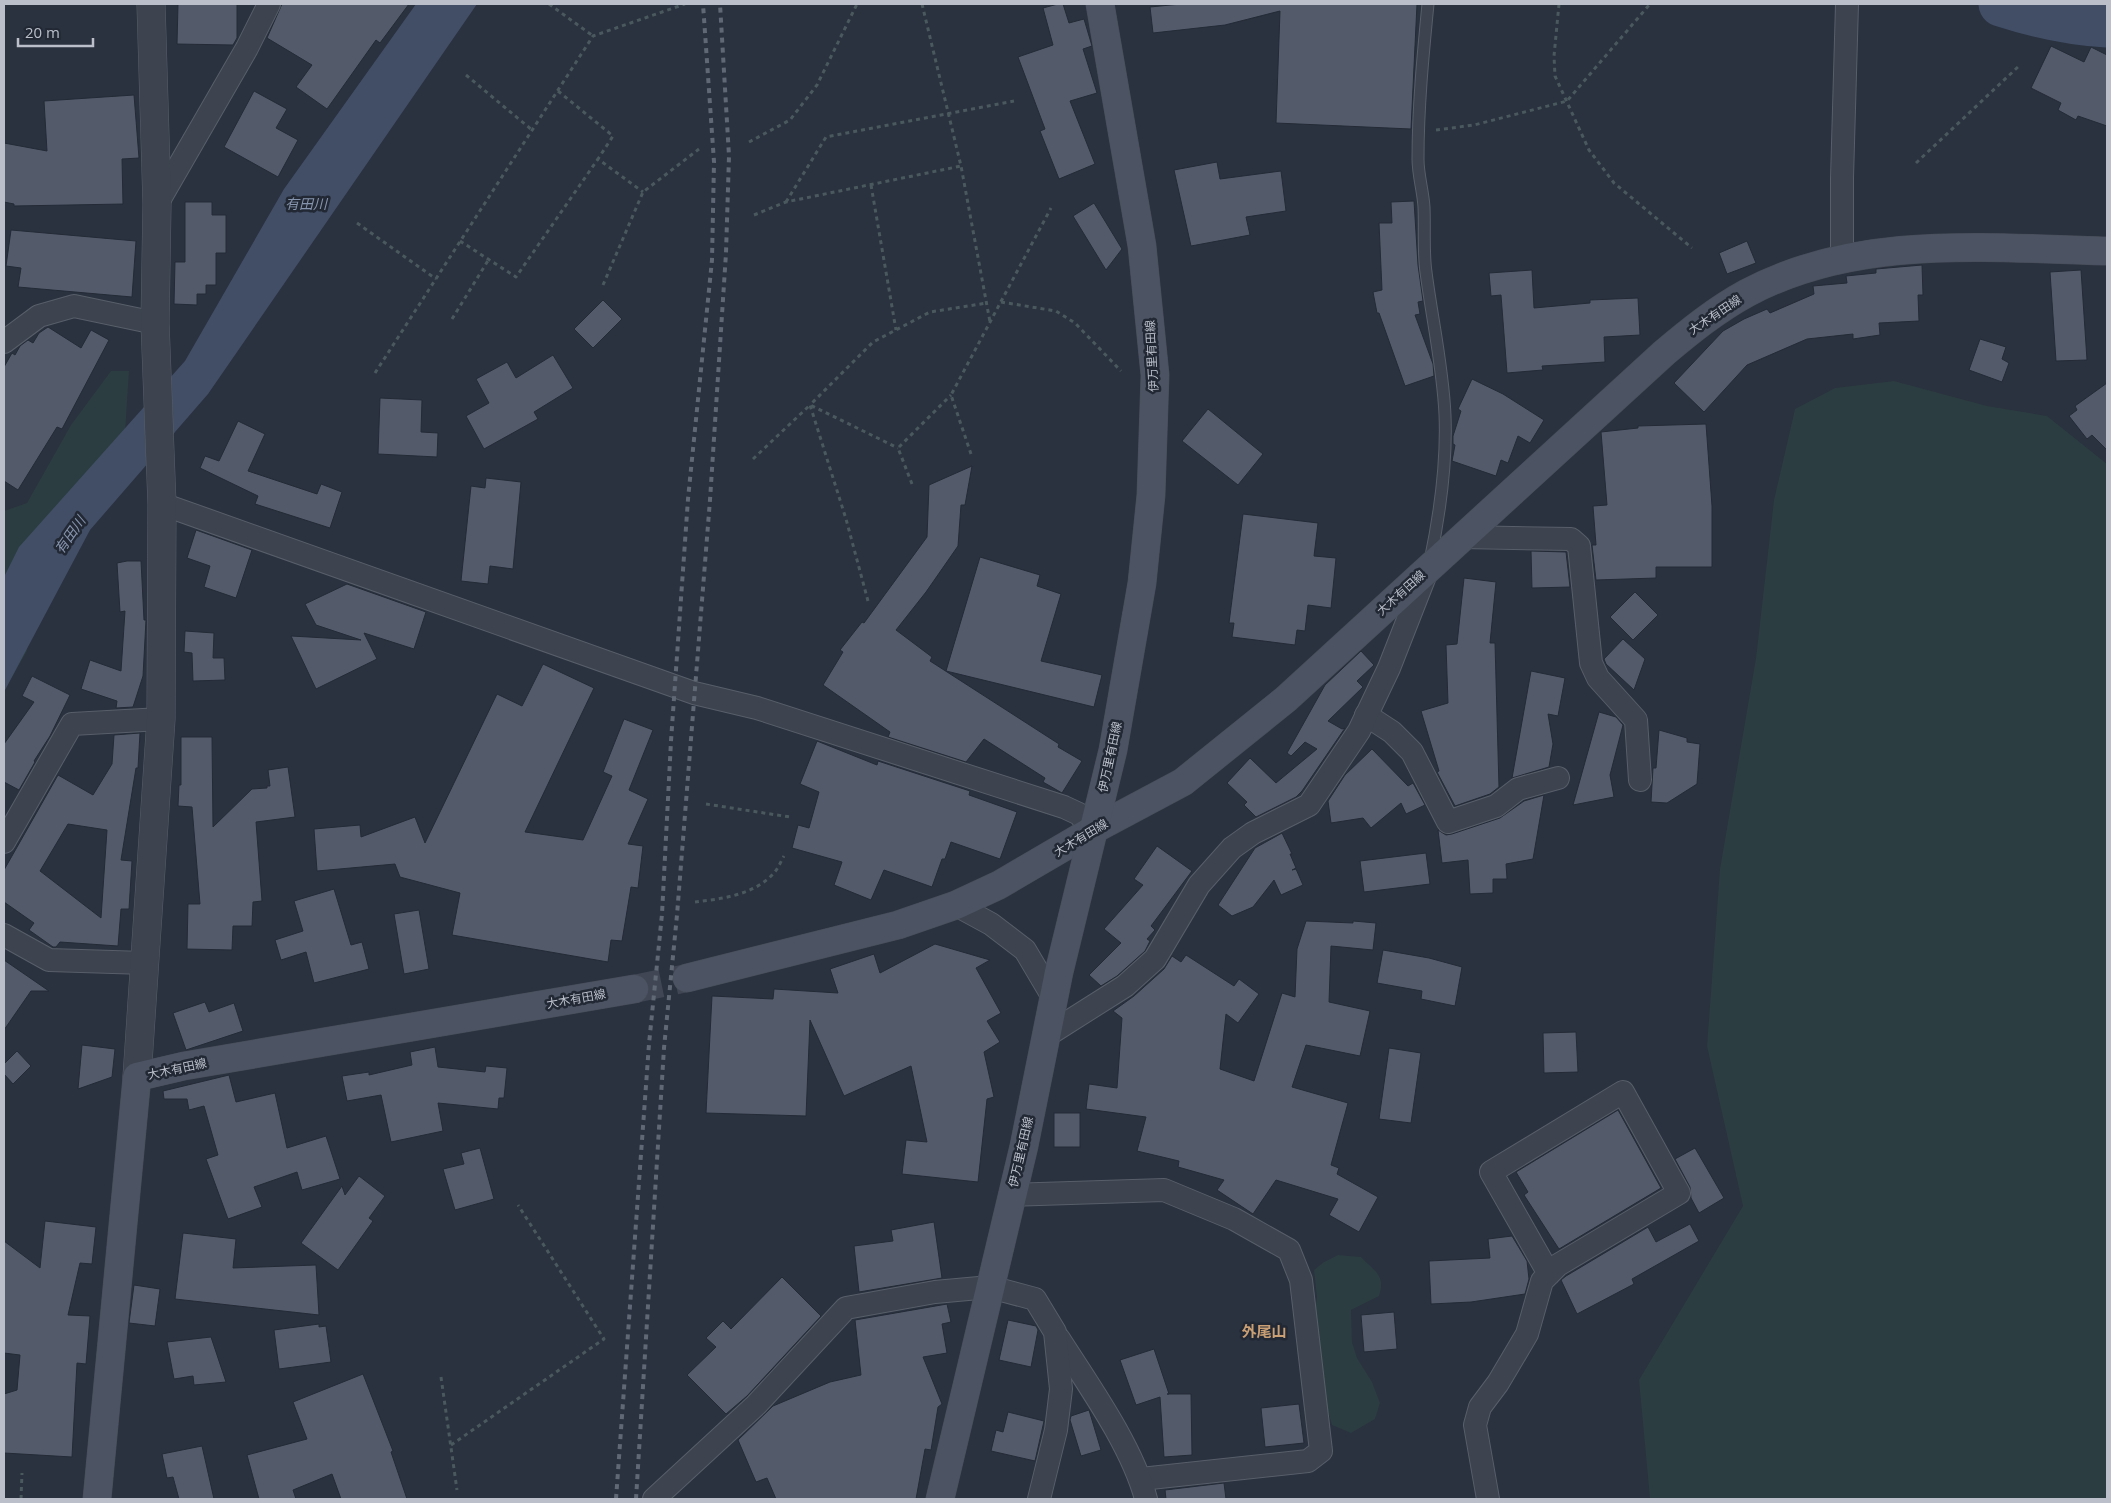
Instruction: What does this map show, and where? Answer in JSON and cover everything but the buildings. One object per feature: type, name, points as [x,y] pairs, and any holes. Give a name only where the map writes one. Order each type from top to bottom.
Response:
[{"type":"main road","name":"伊万里有田線","points":[[940,1499],[1012,1195],[1054,999],[1112,750],[1142,583],[1151,495],[1155,375],[1142,246],[1100,4]]},
{"type":"main road","name":"大木有田線","points":[[687,978],[898,925],[956,905],[1028,870],[1093,830],[1183,782],[1224,751],[1286,699],[1428,567],[1700,322],[1747,293],[1794,272],[1842,258],[1893,251],[1946,248],[2107,251]]},
{"type":"main road","name":"大木有田線","points":[[97,1499],[138,1077],[193,1064],[634,989]]},
{"type":"street","points":[[138,1077],[161,719],[162,504],[156,323],[157,204],[151,4]]},
{"type":"street","points":[[157,204],[247,48],[269,4]]},
{"type":"street","points":[[1842,258],[1842,178],[1847,4]]},
{"type":"street","points":[[4,342],[39,316],[74,306],[156,323]]},
{"type":"street","points":[[162,504],[694,692],[757,708],[1064,807],[1078,814],[1093,830]]},
{"type":"street","points":[[1461,537],[1571,539],[1579,546],[1591,663],[1598,678],[1636,720],[1640,780]]},
{"type":"street","points":[[1046,1036],[1125,986],[1155,959],[1199,886],[1232,848],[1252,833],[1309,805],[1335,768],[1366,715],[1389,668],[1428,567]]},
{"type":"street","points":[[1366,715],[1392,732],[1412,752],[1448,822],[1496,806],[1518,788],[1558,778]]},
{"type":"street","points":[[4,842],[72,724],[161,719]]},
{"type":"street","points":[[956,905],[991,924],[1025,950],[1054,999]]},
{"type":"street","points":[[4,935],[49,960],[145,963]]},
{"type":"street","points":[[1488,1499],[1475,1425],[1480,1407],[1498,1382],[1527,1334],[1542,1281],[1558,1265],[1679,1193],[1622,1092],[1491,1172],[1548,1274]]},
{"type":"street","points":[[654,1499],[756,1405],[846,1308],[935,1292],[990,1287],[1035,1298],[1104,1409],[1143,1489],[1308,1461],[1321,1450],[1301,1280],[1289,1250],[1234,1219],[1164,1190],[1012,1195]]},
{"type":"street","points":[[1039,1499],[1056,1430],[1061,1389],[1055,1332]]},
{"type":"lane","points":[[1428,4],[1420,101],[1418,160],[1424,205],[1426,272],[1445,414],[1444,455],[1438,521],[1428,567]]},
{"type":"path","points":[[549,4],[593,36]]},
{"type":"path","points":[[375,373],[593,36],[685,4]]},
{"type":"path","points":[[749,142],[790,120],[818,85],[856,4]]},
{"type":"path","points":[[922,4],[961,166],[990,322]]},
{"type":"path","points":[[1559,4],[1554,63],[1555,76],[1589,150],[1614,183],[1692,248]]},
{"type":"path","points":[[1430,131],[1474,125],[1567,101],[1650,4]]},
{"type":"path","points":[[1916,163],[2020,65]]},
{"type":"path","points":[[466,75],[532,130]]},
{"type":"path","points":[[460,241],[516,277],[598,159],[613,136],[558,91]]},
{"type":"path","points":[[786,202],[826,137],[1014,102]]},
{"type":"path","points":[[604,284],[643,192],[699,148]]},
{"type":"path","points":[[598,159],[643,192]]},
{"type":"path","points":[[754,215],[786,202],[961,166]]},
{"type":"path","points":[[871,185],[896,330]]},
{"type":"path","points":[[898,448],[951,396],[1051,208]]},
{"type":"path","points":[[357,223],[436,279]]},
{"type":"path","points":[[452,319],[489,259]]},
{"type":"path","points":[[1001,302],[1056,311],[1075,323],[1121,372]]},
{"type":"path","points":[[753,459],[873,342],[930,312],[987,303]]},
{"type":"path","points":[[951,396],[971,454]]},
{"type":"path","points":[[810,405],[898,448],[912,484]]},
{"type":"path","points":[[810,405],[846,519],[868,602]]},
{"type":"path","points":[[706,804],[790,817]]},
{"type":"path","points":[[695,902],[731,896],[756,887],[772,876],[784,856]]},
{"type":"path","points":[[451,1445],[604,1339],[518,1205]]},
{"type":"path","points":[[441,1376],[457,1490]]},
{"type":"path","points":[[21,1499],[22,1473]]},
{"type":"shaded area","points":[[111,371],[129,371],[125,433],[20,593],[27,651],[4,691],[4,511],[27,503],[71,425]]},
{"type":"shaded area","points":[[1894,381],[1987,406],[2047,416],[2107,464],[2107,1499],[1650,1499],[1639,1380],[1743,1206],[1707,1046],[1720,869],[1756,658],[1774,500],[1795,409],[1835,388]]},
{"type":"shaded area","points":[[1338,1255],[1361,1257],[1375,1270],[1381,1283],[1379,1296],[1351,1310],[1352,1342],[1357,1358],[1372,1382],[1380,1403],[1375,1419],[1351,1433],[1332,1425],[1325,1401],[1314,1321],[1317,1297],[1314,1270]]},
{"type":"water","name":"有田川","points":[[416,4],[477,4],[208,394],[90,530],[4,692],[4,577],[19,547],[185,361],[284,189]]},
{"type":"waterway","points":[[2001,4],[2053,18],[2107,25]]},
{"type":"tunnel","points":[[634,989],[687,978]]},
{"type":"railway","points":[[616,1499],[649,1044],[662,914],[671,741],[688,499],[712,260],[714,162],[703,4]]},
{"type":"railway","points":[[636,1499],[664,1048],[677,915],[710,500],[726,253],[729,156],[720,4]]},
{"type":"district","name":"外尾山","points":[[1264,1332]]}]
